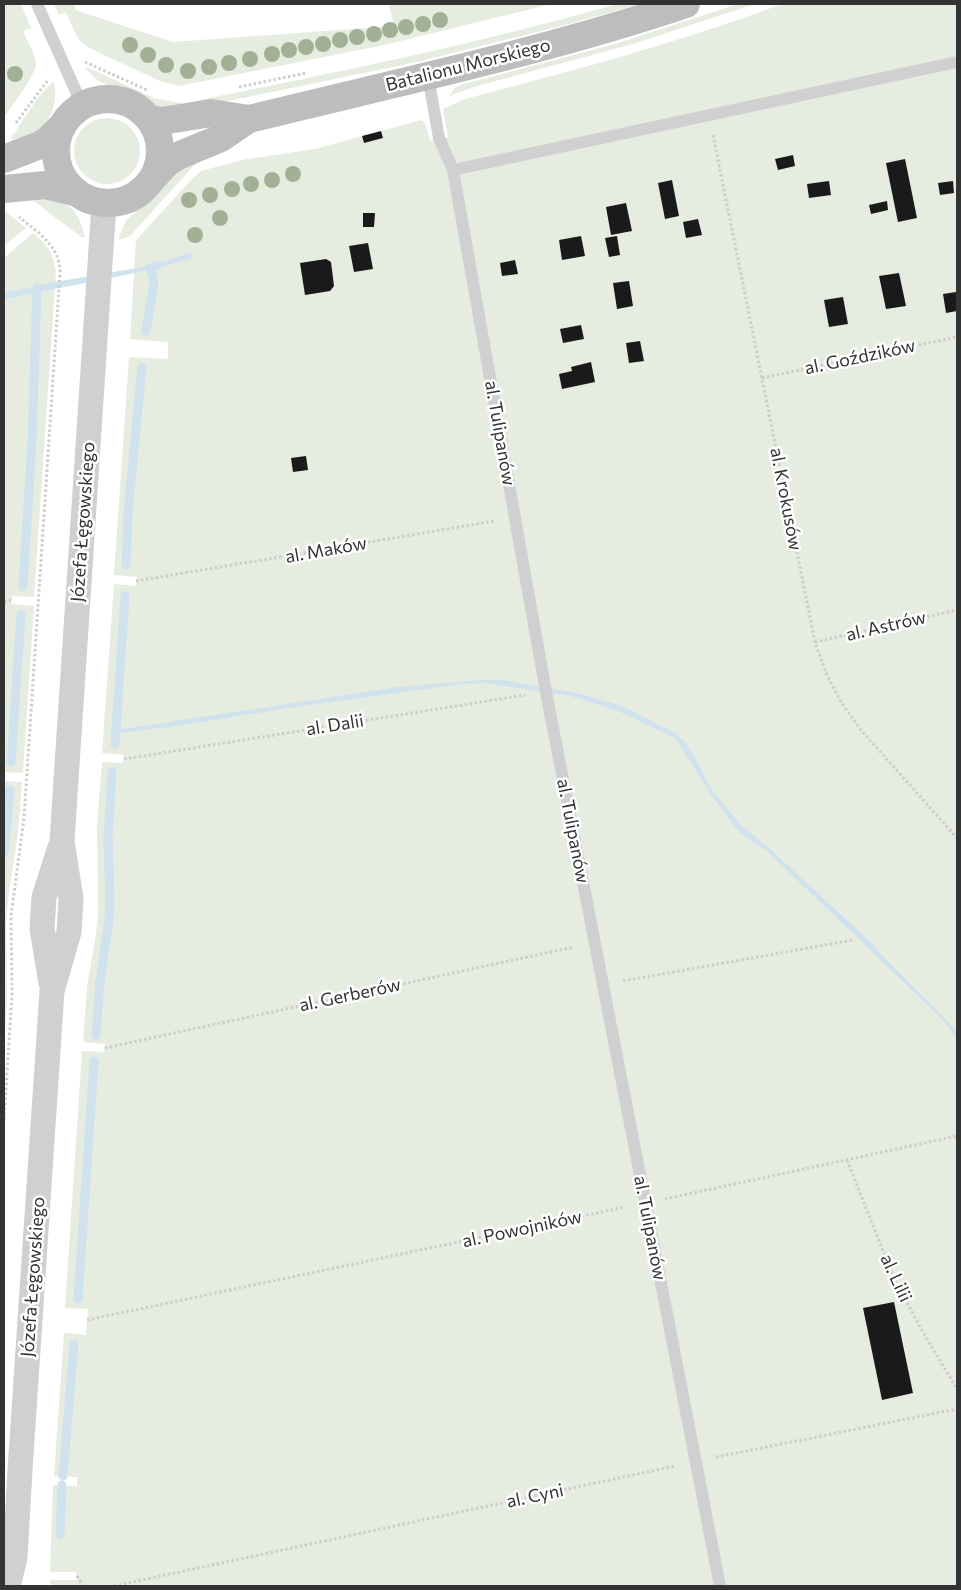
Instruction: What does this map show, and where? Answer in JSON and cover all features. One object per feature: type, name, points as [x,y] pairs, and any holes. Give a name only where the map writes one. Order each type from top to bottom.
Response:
[{"type":"main road","name":"Batalionu Morskiego","points":[[153,178],[168,162],[221,138],[249,119],[428,76],[636,21],[686,4]]},
{"type":"main road","points":[[4,159],[48,140],[71,113],[82,105],[96,99],[111,98],[126,101],[139,108],[150,118],[160,142],[161,154],[153,178],[144,189],[132,197],[119,202],[104,203],[89,200],[75,192],[45,185],[4,189]]},
{"type":"main road","name":"Batalionu Morskiego","points":[[150,118],[162,121],[211,113],[249,119]]},
{"type":"main road","points":[[63,124],[57,138],[56,153],[65,181],[75,192]]},
{"type":"street","name":"Józefa Łęgowskiego","points":[[14,1579],[52,991],[69,932],[71,899],[62,841],[104,203]]},
{"type":"lane","points":[[37,4],[82,105]]},
{"type":"lane","points":[[452,170],[957,62]]},
{"type":"lane","name":"al. Tulipanów","points":[[428,76],[439,138],[452,170],[546,692],[720,1586]]},
{"type":"path","points":[[82,64],[88,62],[147,90]]},
{"type":"path","points":[[236,88],[312,72]]},
{"type":"path","points":[[15,124],[43,85],[52,78]]},
{"type":"path","name":"al. Krokusów","points":[[709,115],[815,642],[827,675],[840,702],[861,730],[957,838]]},
{"type":"path","points":[[4,1120],[12,995],[11,916],[24,818],[60,273],[57,255],[48,241],[16,215]]},
{"type":"path","name":"al. Goździków","points":[[762,378],[957,337]]},
{"type":"path","name":"al. Maków","points":[[136,581],[515,518]]},
{"type":"path","points":[[4,602],[11,600]]},
{"type":"path","name":"al. Astrów","points":[[815,642],[957,610]]},
{"type":"path","name":"al. Dalii","points":[[124,759],[546,692]]},
{"type":"path","points":[[603,985],[853,940]]},
{"type":"path","name":"al. Gerberów","points":[[106,1048],[595,943]]},
{"type":"path","name":"al. Powojników","points":[[87,1320],[957,1136]]},
{"type":"path","name":"al. Lilii","points":[[847,1160],[895,1281],[957,1389]]},
{"type":"path","name":"al. Cyni","points":[[114,1586],[696,1462],[957,1409]]},
{"type":"path","points":[[77,1576],[83,1586]]},
{"type":"shaded area","points":[[4,4],[21,4],[31,28],[23,31],[33,51],[36,64],[28,82],[4,118]]},
{"type":"shaded area","points":[[54,4],[75,4],[75,10],[173,42],[394,26],[389,4],[552,4],[384,45],[179,86],[160,81],[87,47],[78,39],[66,12],[59,15]]},
{"type":"shaded area","points":[[618,4],[639,4],[569,24],[417,62],[199,107],[199,100],[410,56],[514,32]]},
{"type":"shaded area","points":[[738,4],[755,4],[633,44],[477,86],[449,96],[460,85],[615,44]]},
{"type":"shaded area","points":[[782,4],[957,4],[957,1586],[51,1586],[50,1580],[77,1580],[76,1572],[50,1572],[53,1485],[77,1486],[77,1477],[54,1476],[64,1333],[86,1335],[88,1309],[65,1308],[82,1051],[104,1052],[105,1044],[83,1042],[87,987],[98,912],[97,825],[102,762],[123,763],[124,755],[102,753],[114,584],[136,586],[137,577],[114,575],[129,357],[168,359],[168,342],[130,339],[136,240],[201,171],[242,160],[315,149],[362,136],[364,143],[383,138],[381,131],[422,120],[425,123],[430,141],[448,137],[443,109],[465,99],[664,44]]},
{"type":"shaded area","points":[[84,67],[156,99],[181,103],[182,110],[158,108],[151,105],[98,81]]},
{"type":"shaded area","points":[[54,82],[54,105],[48,120],[38,131],[12,142],[11,136],[38,98]]},
{"type":"shaded area","points":[[107,118],[120,121],[130,128],[137,138],[140,151],[137,164],[130,174],[120,181],[107,184],[94,181],[84,174],[77,164],[74,151],[77,138],[84,128],[94,121]]},
{"type":"shaded area","points":[[198,161],[130,236],[118,239],[127,219],[152,199],[176,170]]},
{"type":"shaded area","points":[[40,194],[57,199],[70,207],[79,219],[85,237],[81,237],[31,199]]},
{"type":"shaded area","points":[[4,210],[26,228],[4,246]]},
{"type":"shaded area","points":[[33,233],[49,250],[56,272],[34,597],[12,596],[11,604],[34,606],[23,773],[4,772],[4,258]]},
{"type":"shaded area","points":[[4,781],[22,782],[18,834],[6,920],[7,996],[4,1052]]},
{"type":"water","points":[[191,253],[193,258],[150,270],[4,299],[4,293],[149,266]]},
{"type":"water","points":[[481,680],[504,680],[571,692],[620,705],[675,733],[687,744],[713,792],[741,825],[769,848],[874,945],[957,1031],[957,1038],[942,1019],[767,851],[739,832],[714,799],[675,738],[618,711],[571,696],[485,683],[462,684],[110,734],[110,731],[398,687]]},
{"type":"building","points":[[381,131],[383,138],[364,143],[362,136]]},
{"type":"building","points":[[793,155],[795,166],[778,170],[775,159]]},
{"type":"building","points":[[905,159],[917,218],[898,222],[886,163]]},
{"type":"building","points":[[672,180],[679,216],[665,219],[658,183]]},
{"type":"building","points":[[829,181],[831,195],[809,198],[807,184]]},
{"type":"building","points":[[953,181],[954,193],[940,195],[938,183]]},
{"type":"building","points":[[887,201],[888,210],[871,214],[869,205]]},
{"type":"building","points":[[626,203],[632,231],[611,235],[606,207]]},
{"type":"building","points":[[363,213],[375,213],[374,227],[363,227]]},
{"type":"building","points":[[698,219],[702,235],[686,238],[683,222]]},
{"type":"building","points":[[581,236],[585,256],[562,260],[559,240]]},
{"type":"building","points":[[617,236],[620,255],[609,257],[605,238]]},
{"type":"building","points":[[368,243],[373,269],[354,272],[349,246]]},
{"type":"building","points":[[326,259],[331,262],[334,286],[330,291],[305,295],[300,263]]},
{"type":"building","points":[[515,260],[518,274],[502,276],[500,263]]},
{"type":"building","points":[[899,273],[906,306],[886,309],[879,276]]},
{"type":"building","points":[[629,281],[633,306],[617,309],[613,283]]},
{"type":"building","points":[[956,292],[957,311],[946,313],[943,294]]},
{"type":"building","points":[[843,297],[848,324],[829,327],[824,300]]},
{"type":"building","points":[[581,325],[584,339],[563,343],[560,329]]},
{"type":"building","points":[[640,341],[644,361],[629,363],[626,343]]},
{"type":"building","points":[[591,362],[595,382],[562,389],[559,374],[572,371],[571,367]]},
{"type":"building","points":[[306,456],[308,470],[293,472],[291,458]]},
{"type":"building","points":[[894,1302],[913,1393],[882,1400],[863,1308]]},
{"type":"waterway","points":[[146,331],[154,282],[150,268],[158,265]]},
{"type":"waterway","points":[[23,587],[32,442],[37,288]]},
{"type":"waterway","points":[[126,565],[128,512],[142,367]]},
{"type":"waterway","points":[[115,744],[125,596]]},
{"type":"waterway","points":[[11,762],[21,615]]},
{"type":"waterway","points":[[96,1035],[100,983],[110,906],[108,837],[112,772]]},
{"type":"waterway","points":[[4,852],[10,790]]},
{"type":"waterway","points":[[78,1299],[94,1061]]},
{"type":"waterway","points":[[63,1476],[74,1344]]},
{"type":"waterway","points":[[60,1534],[62,1485]]}]
